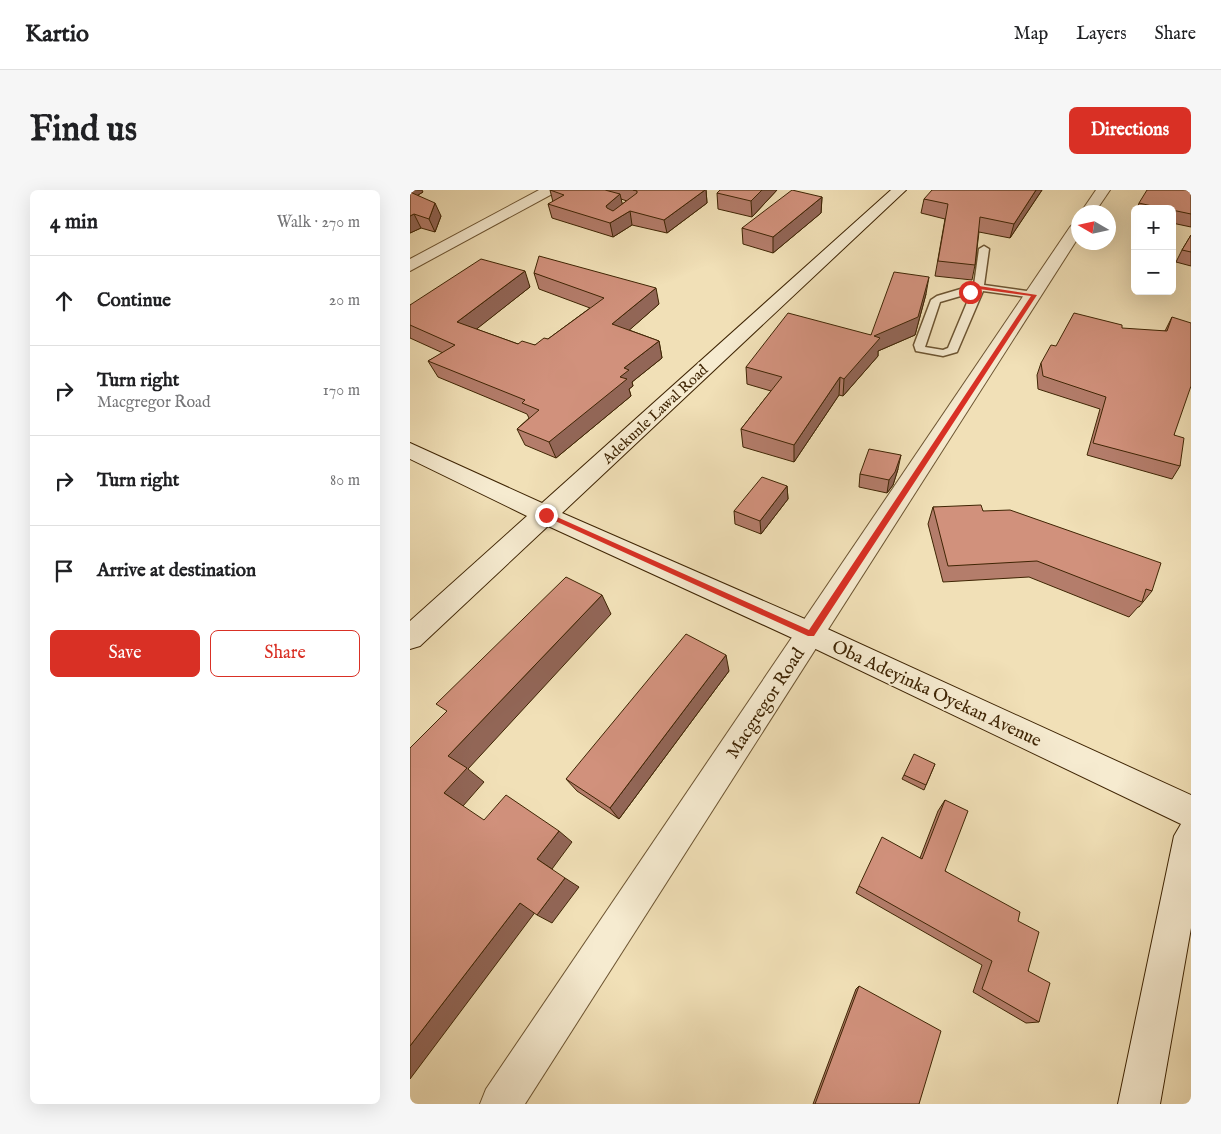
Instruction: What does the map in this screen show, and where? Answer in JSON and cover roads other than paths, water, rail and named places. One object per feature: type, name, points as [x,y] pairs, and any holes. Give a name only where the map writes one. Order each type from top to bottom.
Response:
[{"type":"main road","points":[[410,266],[549,190]]},
{"type":"main road","name":"Adekunle Lawal Road","points":[[410,638],[898,190]]},
{"type":"main road","points":[[1093,205],[1103,190]]},
{"type":"main road","name":"Macgregor Road","points":[[501,1104],[1071,239]]},
{"type":"main road","name":"Oba Adeyinka Oyekan Avenue","points":[[410,450],[546,515],[811,634],[1191,812]]},
{"type":"main road","points":[[1139,1104],[1191,836]]},
{"type":"lane","points":[[984,248],[979,287],[953,350],[943,353],[920,348],[919,345],[936,300],[942,297],[962,294],[979,287],[1034,295]]}]
